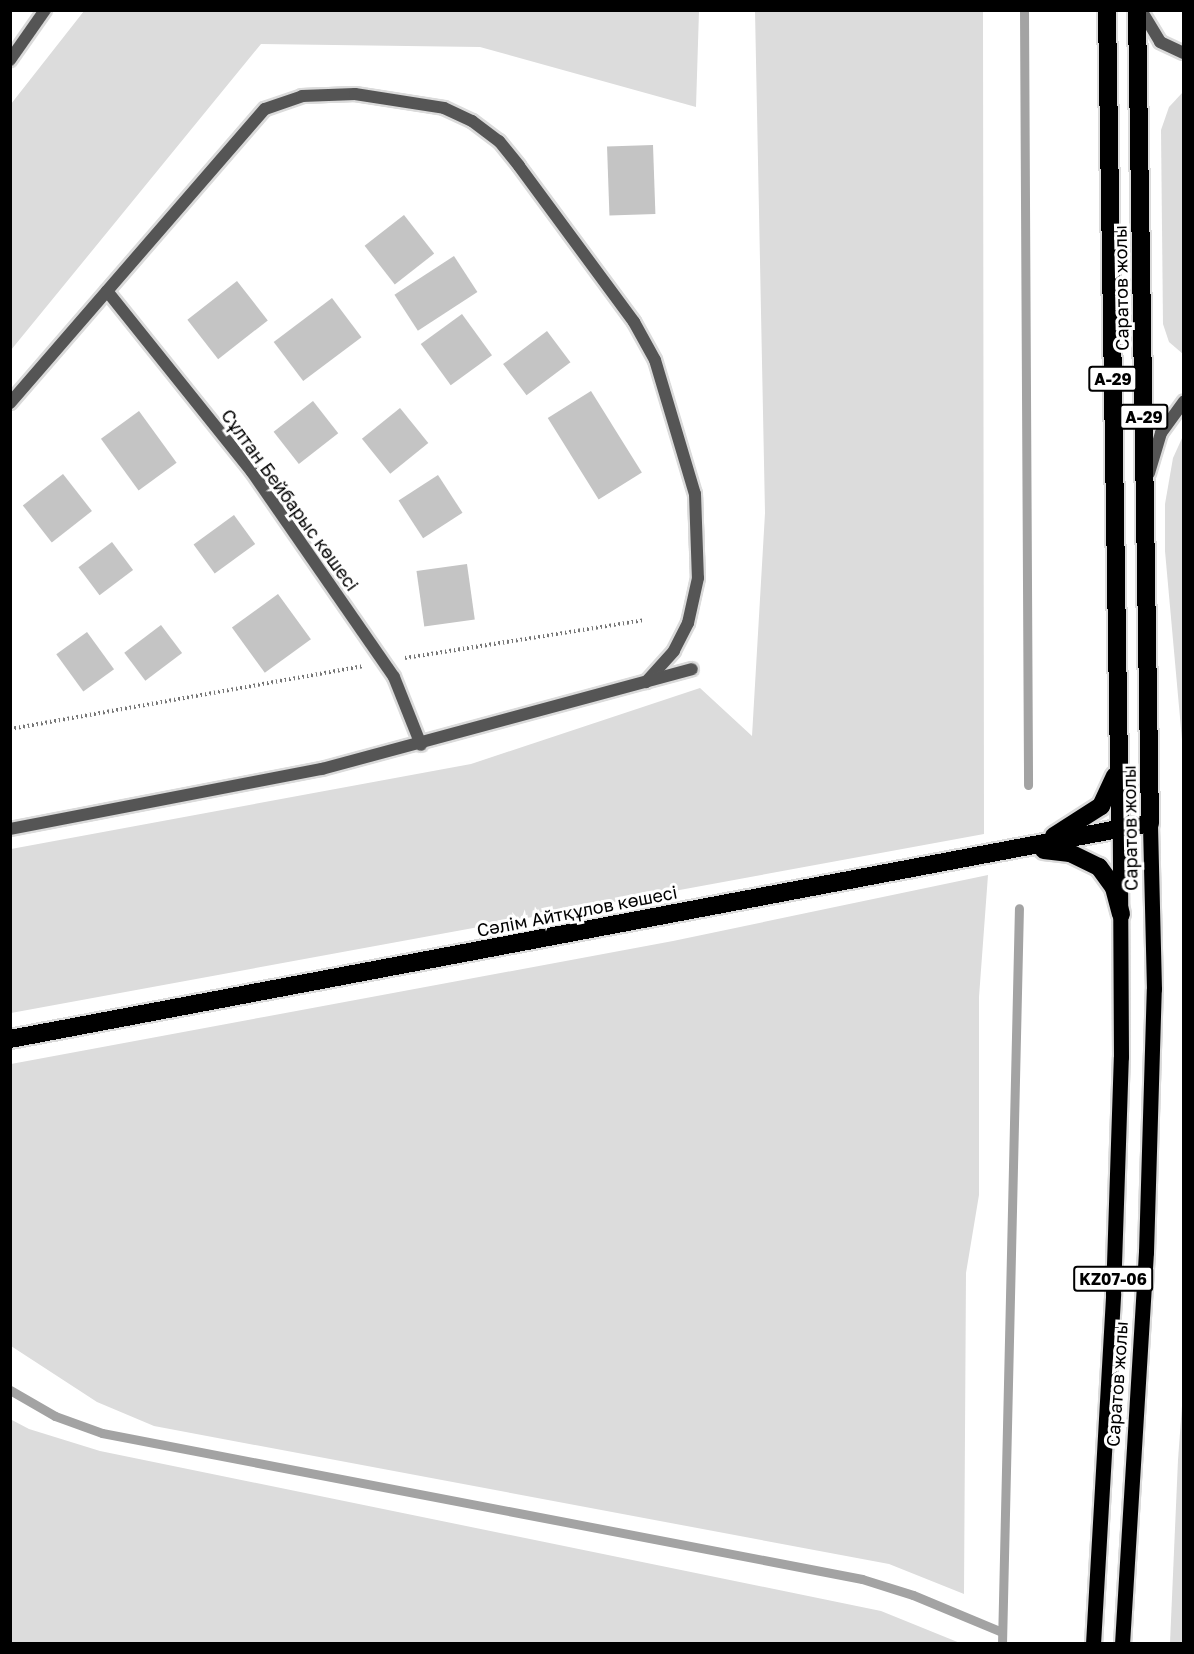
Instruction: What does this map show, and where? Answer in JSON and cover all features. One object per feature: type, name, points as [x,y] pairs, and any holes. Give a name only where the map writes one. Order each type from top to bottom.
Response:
[{"type":"highway","name":"Саратов жолы","points":[[1107,10],[1120,829]]},
{"type":"highway","name":"Саратов жолы","points":[[1139,10],[1150,823]]},
{"type":"highway","points":[[1022,849],[1064,831],[1101,806],[1114,778],[1118,748]]},
{"type":"highway","name":"Сәлім Айтқұлов көшесі","points":[[10,1039],[1150,823]]},
{"type":"highway","points":[[1022,849],[1070,853],[1091,861],[1113,888],[1121,914]]},
{"type":"main road","name":"Саратов жолы","points":[[1122,1644],[1146,1252],[1152,1082],[1150,823]]},
{"type":"main road","name":"Саратов жолы","points":[[1093,1644],[1113,1294],[1121,1057],[1120,829]]},
{"type":"street","points":[[10,60],[45,10]]},
{"type":"street","points":[[1139,10],[1160,42],[1184,53]]},
{"type":"street","points":[[10,403],[265,109],[275,102],[320,94],[377,96],[444,108],[471,121],[498,141],[519,165],[634,322],[656,360],[695,494],[698,578],[683,633],[674,651],[646,682]]},
{"type":"street","name":"Сұлтан Бейбарыс көшесі","points":[[107,291],[252,472],[394,677],[421,745]]},
{"type":"street","points":[[1145,485],[1161,434],[1184,401]]},
{"type":"street","points":[[10,829],[322,769],[421,745],[692,669]]},
{"type":"path","points":[[10,729],[383,662],[644,620]]},
{"type":"shaded area","points":[[84,11],[699,11],[696,107],[480,47],[261,44],[11,350],[11,104]]},
{"type":"shaded area","points":[[755,11],[983,11],[984,834],[11,1013],[11,849],[471,764],[700,688],[752,736],[765,513]]},
{"type":"shaded area","points":[[1183,92],[1183,354],[1169,342],[1163,324],[1161,130],[1169,107]]},
{"type":"shaded area","points":[[1183,436],[1183,751],[1165,551],[1165,504],[1173,458]]},
{"type":"shaded area","points":[[988,875],[979,997],[979,1195],[966,1273],[964,1594],[889,1564],[154,1426],[97,1402],[11,1346],[11,1064],[673,941]]},
{"type":"shaded area","points":[[1183,1392],[1183,1643],[1170,1643],[1178,1460]]},
{"type":"shaded area","points":[[10,1419],[29,1429],[100,1451],[881,1611],[960,1643],[11,1643]]},
{"type":"building","points":[[653,145],[655,214],[609,216],[607,147]]},
{"type":"building","points":[[404,215],[434,254],[395,284],[365,246]]},
{"type":"building","points":[[454,256],[477,292],[418,331],[394,295]]},
{"type":"building","points":[[237,281],[268,320],[218,359],[187,320]]},
{"type":"building","points":[[332,298],[361,337],[303,381],[274,342]]},
{"type":"building","points":[[462,314],[492,355],[451,385],[421,344]]},
{"type":"building","points":[[547,331],[570,362],[527,395],[503,364]]},
{"type":"building","points":[[591,391],[642,472],[599,499],[548,418]]},
{"type":"building","points":[[313,401],[338,433],[299,464],[274,432]]},
{"type":"building","points":[[400,408],[428,443],[390,474],[362,439]]},
{"type":"building","points":[[139,411],[177,463],[139,490],[101,439]]},
{"type":"building","points":[[63,474],[92,511],[52,542],[23,505]]},
{"type":"building","points":[[438,475],[463,513],[423,538],[399,501]]},
{"type":"building","points":[[234,515],[255,544],[215,574],[194,544]]},
{"type":"building","points":[[112,542],[133,570],[100,595],[78,567]]},
{"type":"building","points":[[467,564],[475,619],[424,627],[416,571]]},
{"type":"building","points":[[278,594],[311,639],[265,673],[232,628]]},
{"type":"building","points":[[161,625],[182,653],[145,681],[124,653]]},
{"type":"building","points":[[87,632],[114,669],[83,692],[56,654]]},
{"type":"waterway","points":[[1024,10],[1028,785]]},
{"type":"waterway","points":[[1002,1644],[1019,908]]},
{"type":"waterway","points":[[10,1390],[55,1416],[102,1433],[862,1579],[913,1595],[1002,1632]]}]
